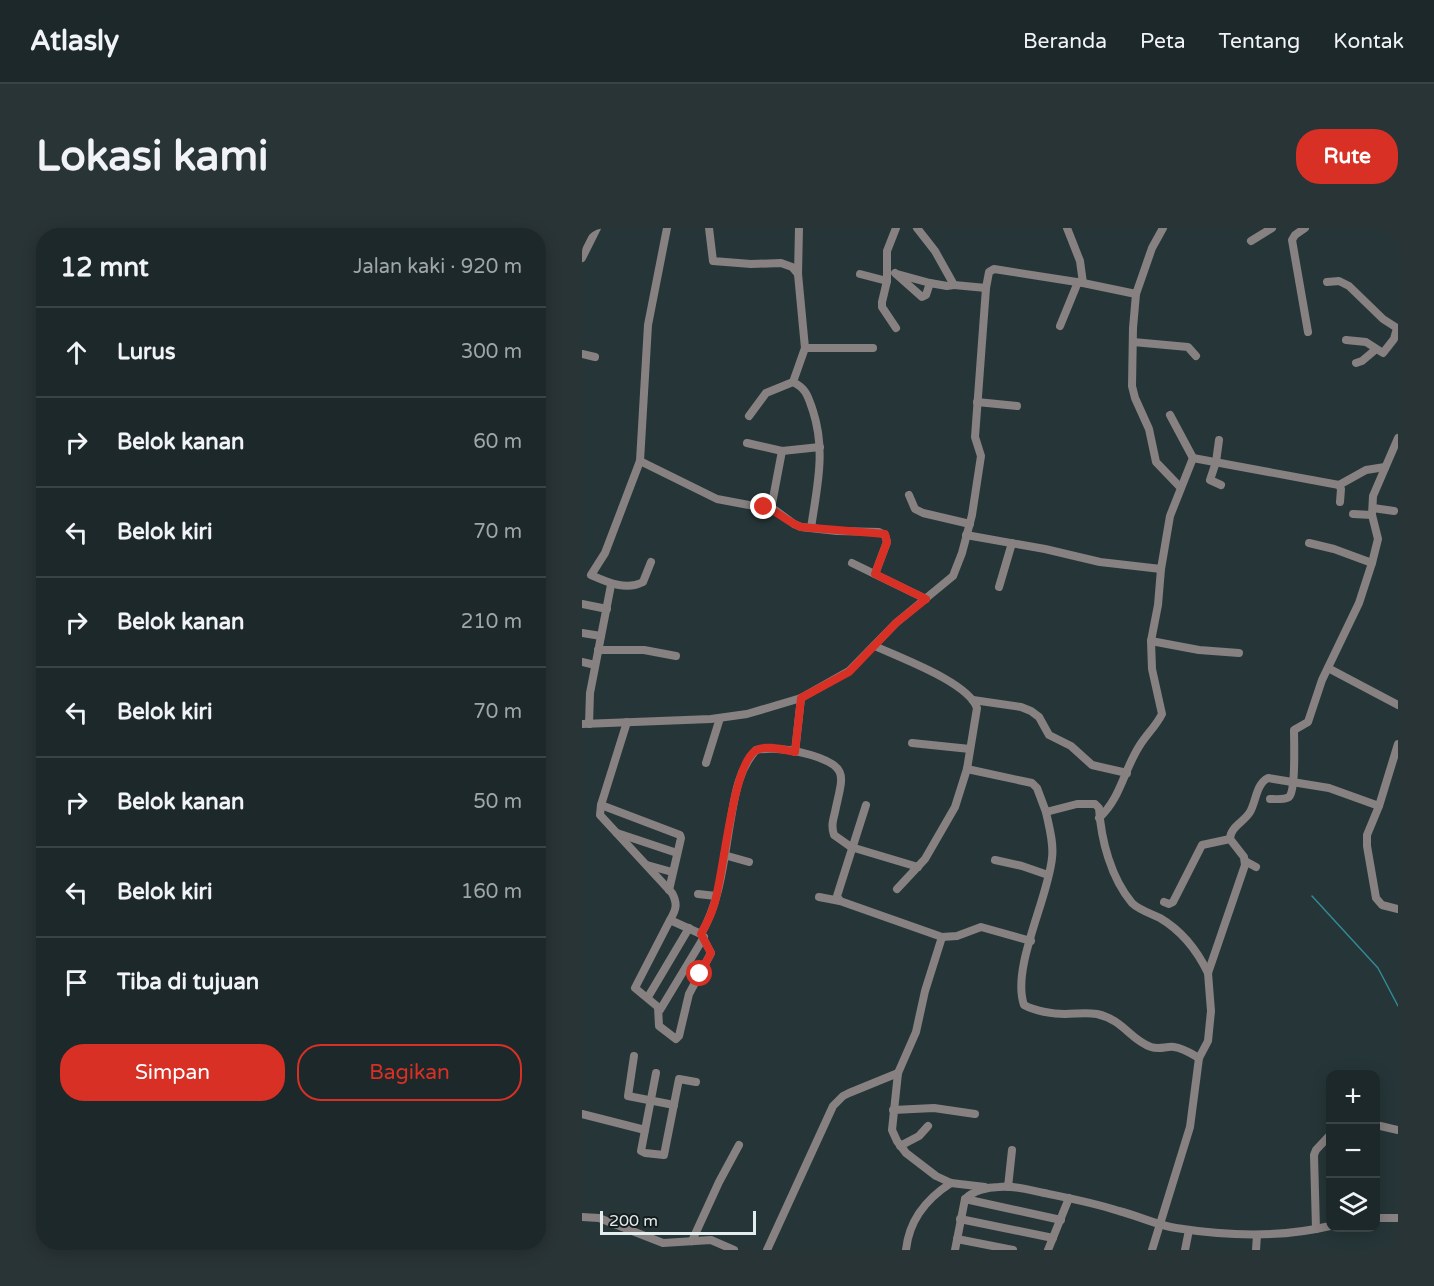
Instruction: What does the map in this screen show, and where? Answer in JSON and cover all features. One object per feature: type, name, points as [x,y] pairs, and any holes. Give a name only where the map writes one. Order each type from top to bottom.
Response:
[{"type":"street","points":[[582,258],[597,228]]},
{"type":"street","points":[[651,561],[642,583],[611,585],[586,574],[605,553],[640,461],[648,325],[667,228]]},
{"type":"street","points":[[709,228],[713,261],[751,264],[781,263],[792,267],[798,274]]},
{"type":"street","points":[[749,416],[766,393],[793,382],[806,348],[798,274],[799,228]]},
{"type":"street","points":[[896,228],[886,251],[891,272],[922,297],[926,295],[930,283]]},
{"type":"street","points":[[1060,326],[1081,282],[1080,261],[1067,228]]},
{"type":"street","points":[[1163,228],[1152,248],[1137,294],[1132,342],[1132,386],[1149,429],[1158,465],[1180,487]]},
{"type":"street","points":[[1251,241],[1272,228]]},
{"type":"street","points":[[1305,228],[1292,240],[1308,332]]},
{"type":"street","points":[[920,229],[954,285]]},
{"type":"street","points":[[611,585],[586,724],[720,718],[747,714],[801,698],[849,672],[896,623],[953,576],[970,524],[981,456],[975,437],[989,272],[994,269],[1081,282],[1137,294]]},
{"type":"street","points":[[891,272],[886,280],[882,307],[897,328]]},
{"type":"street","points":[[891,272],[947,286],[986,288]]},
{"type":"street","points":[[860,274],[886,280]]},
{"type":"street","points":[[1327,282],[1339,281],[1349,286],[1383,319],[1398,328]]},
{"type":"street","points":[[1346,340],[1366,342],[1375,350],[1383,353],[1394,339],[1398,324]]},
{"type":"street","points":[[1132,342],[1188,347],[1196,356]]},
{"type":"street","points":[[806,348],[873,348]]},
{"type":"street","points":[[1356,363],[1375,350]]},
{"type":"street","points":[[582,354],[595,357]]},
{"type":"street","points":[[793,382],[803,387],[808,395],[819,426],[819,474],[811,528]]},
{"type":"street","points":[[977,402],[1017,406]]},
{"type":"street","points":[[1170,415],[1193,458]]},
{"type":"street","points":[[1270,799],[1288,797],[1294,782],[1294,730],[1298,726],[1307,724],[1322,680],[1359,603],[1378,539],[1372,511],[1373,496],[1398,438]]},
{"type":"street","points":[[1219,440],[1216,462],[1210,480],[1221,485]]},
{"type":"street","points":[[747,443],[782,451],[820,447]]},
{"type":"street","points":[[771,509],[782,451]]},
{"type":"street","points":[[1099,818],[1116,799],[1140,745],[1153,730],[1163,713],[1152,669],[1151,641],[1170,516],[1193,458]]},
{"type":"street","points":[[1193,458],[1339,485],[1366,470],[1385,467]]},
{"type":"street","points":[[640,461],[717,499],[771,509],[794,524],[811,528],[885,534],[887,542],[875,574]]},
{"type":"street","points":[[1339,485],[1340,502]]},
{"type":"street","points":[[909,495],[915,509],[923,513],[970,524]]},
{"type":"street","points":[[1353,514],[1394,511]]},
{"type":"street","points":[[966,535],[1100,562],[1161,569]]},
{"type":"street","points":[[999,587],[1012,543]]},
{"type":"street","points":[[1309,543],[1334,549],[1372,564]]},
{"type":"street","points":[[852,563],[926,599]]},
{"type":"street","points":[[582,604],[607,609]]},
{"type":"street","points":[[582,633],[601,636]]},
{"type":"street","points":[[1151,641],[1198,650],[1239,653]]},
{"type":"street","points":[[875,646],[924,668],[966,693],[977,708],[967,769],[955,807],[925,859],[897,889]]},
{"type":"street","points":[[598,650],[644,650],[676,656]]},
{"type":"street","points":[[582,662],[595,664]]},
{"type":"street","points":[[1328,668],[1398,705]]},
{"type":"street","points":[[795,752],[801,698]]},
{"type":"street","points":[[973,700],[1021,706],[1039,717],[1049,735],[1071,746],[1092,765],[1127,773]]},
{"type":"street","points":[[706,764],[720,718]]},
{"type":"street","points":[[627,722],[601,805],[600,815],[669,890],[677,904],[635,988],[648,997],[660,1010]]},
{"type":"street","points":[[912,743],[970,748]]},
{"type":"street","points":[[670,920],[689,927],[702,936],[710,949],[711,956],[689,994],[677,1038],[660,1028],[660,1010],[702,936],[708,921],[716,896],[736,786],[749,757],[756,750],[763,748],[795,752],[828,760],[840,770],[842,781],[832,829],[838,839],[851,847],[918,867]]},
{"type":"street","points":[[1397,749],[1367,835],[1367,856],[1378,902],[1398,909]]},
{"type":"street","points":[[967,769],[1032,783],[1038,788],[1046,812],[1052,851],[1031,941],[1023,963],[1021,987],[1024,1005],[1031,1009],[1054,1013],[1086,1013],[1107,1017],[1117,1021],[1146,1044],[1162,1048],[1174,1046],[1199,1058]]},
{"type":"street","points":[[1257,867],[1245,861],[1230,839],[1231,832],[1251,811],[1264,779],[1329,788],[1379,806]]},
{"type":"street","points":[[1046,812],[1077,804],[1095,804],[1099,808],[1099,818],[1110,859],[1119,881],[1134,904],[1163,920],[1188,940],[1208,973]]},
{"type":"street","points":[[601,805],[678,832],[681,838],[669,890]]},
{"type":"street","points":[[840,902],[837,896],[866,805]]},
{"type":"street","points":[[616,833],[677,853]]},
{"type":"street","points":[[1164,902],[1170,904],[1173,902],[1202,845],[1230,839]]},
{"type":"street","points":[[724,855],[749,862]]},
{"type":"street","points":[[995,860],[1048,875]]},
{"type":"street","points":[[1152,1250],[1190,1128],[1199,1058],[1208,1041],[1211,1011],[1208,973],[1245,861]]},
{"type":"street","points":[[645,864],[672,872]]},
{"type":"street","points":[[698,894],[716,896]]},
{"type":"street","points":[[819,897],[942,937],[957,936],[981,927],[1031,941]]},
{"type":"street","points":[[648,997],[689,927]]},
{"type":"street","points":[[942,937],[925,991],[916,1032],[898,1073],[893,1110],[893,1134],[900,1146],[927,1170],[951,1183],[1008,1187],[1069,1198],[1121,1211],[1161,1225],[1189,1230],[1257,1235],[1326,1227]]},
{"type":"street","points":[[634,1056],[628,1096],[674,1105]]},
{"type":"street","points":[[656,1073],[642,1152],[663,1156],[679,1079],[696,1082]]},
{"type":"street","points":[[767,1250],[833,1106],[843,1096],[898,1073]]},
{"type":"street","points":[[893,1110],[934,1108],[975,1114]]},
{"type":"street","points":[[582,1114],[645,1130]]},
{"type":"street","points":[[900,1146],[919,1136],[928,1126]]},
{"type":"street","points":[[1380,1126],[1398,1130]]},
{"type":"street","points":[[1316,1229],[1314,1155],[1326,1140]]},
{"type":"street","points":[[683,1250],[690,1242],[739,1145]]},
{"type":"street","points":[[1008,1187],[1012,1150]]},
{"type":"street","points":[[906,1250],[909,1229],[917,1215],[930,1199],[951,1183]]},
{"type":"street","points":[[955,1250],[965,1199],[975,1193],[995,1187]]},
{"type":"street","points":[[1048,1250],[1069,1198]]},
{"type":"street","points":[[965,1199],[1061,1220]]},
{"type":"street","points":[[582,1217],[598,1218],[653,1240],[671,1243],[711,1240],[734,1250]]},
{"type":"street","points":[[1380,1218],[1398,1218]]},
{"type":"street","points":[[960,1220],[1053,1238]]},
{"type":"street","points":[[1185,1250],[1189,1230]]},
{"type":"street","points":[[1256,1250],[1257,1235]]},
{"type":"street","points":[[957,1239],[1013,1250]]},
{"type":"street","points":[[671,1243],[677,1250]]},
{"type":"waterway","points":[[1312,896],[1378,968],[1398,1006]]},
{"type":"route","points":[[700,974],[711,956],[706,940],[701,934],[715,905],[736,786],[749,757],[756,750],[763,748],[795,752],[801,698],[849,672],[896,623],[926,599],[875,574],[887,542],[885,534],[801,527],[775,510],[764,507]]}]
